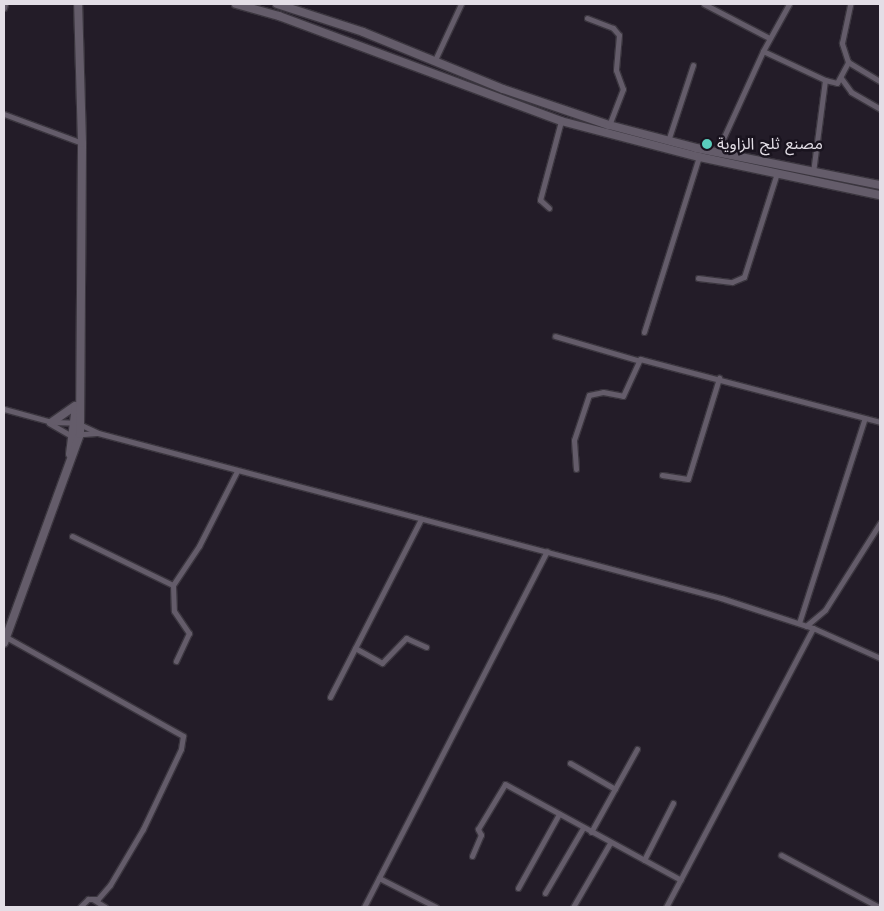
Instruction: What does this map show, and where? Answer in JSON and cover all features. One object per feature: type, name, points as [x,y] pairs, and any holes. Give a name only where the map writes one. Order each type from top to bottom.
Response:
[{"type":"main road","points":[[236,4],[297,22],[560,120],[699,157],[880,195]]},
{"type":"main road","points":[[277,4],[435,60],[504,89],[609,125],[717,152],[880,185]]},
{"type":"main road","points":[[5,640],[70,456],[80,434],[76,424],[82,143],[77,5]]},
{"type":"main road","points":[[48,422],[71,412],[77,401]]},
{"type":"main road","points":[[70,456],[70,435],[76,424]]},
{"type":"street","points":[[4,8],[5,4]]},
{"type":"street","points":[[435,60],[461,4]]},
{"type":"street","points":[[704,4],[769,38]]},
{"type":"street","points":[[717,152],[769,38],[789,4]]},
{"type":"street","points":[[763,51],[825,80],[837,83],[848,62],[842,44],[850,4]]},
{"type":"street","points":[[587,18],[613,28],[619,35],[616,70],[623,90],[609,125]]},
{"type":"street","points":[[848,62],[880,80]]},
{"type":"street","points":[[668,141],[693,65]]},
{"type":"street","points":[[841,78],[851,92],[880,109]]},
{"type":"street","points":[[813,172],[825,80]]},
{"type":"street","points":[[4,114],[82,143]]},
{"type":"street","points":[[549,208],[540,200],[560,120]]},
{"type":"street","points":[[644,332],[699,157]]},
{"type":"street","points":[[698,278],[732,282],[744,277],[777,173]]},
{"type":"street","points":[[555,336],[637,360],[719,378],[880,422]]},
{"type":"street","points":[[576,470],[574,440],[589,395],[603,392],[622,396],[637,360]]},
{"type":"street","points":[[662,475],[688,479],[719,378]]},
{"type":"street","points":[[4,409],[48,422],[76,424],[98,433],[546,551],[799,623],[880,658]]},
{"type":"street","points":[[799,623],[865,418]]},
{"type":"street","points":[[48,422],[70,435],[98,433]]},
{"type":"street","points":[[176,661],[189,633],[174,611],[173,585],[202,540],[237,470]]},
{"type":"street","points":[[330,697],[421,519]]},
{"type":"street","points":[[806,626],[825,610],[880,523]]},
{"type":"street","points":[[72,536],[173,585]]},
{"type":"street","points":[[364,907],[546,551]]},
{"type":"street","points":[[666,907],[813,628]]},
{"type":"street","points":[[355,648],[382,663],[406,638],[426,647]]},
{"type":"street","points":[[5,640],[183,736],[181,749],[142,829],[110,885],[94,900]]},
{"type":"street","points":[[591,832],[637,749]]},
{"type":"street","points":[[570,763],[615,789]]},
{"type":"street","points":[[472,856],[481,835],[478,829],[505,784],[610,843],[681,880]]},
{"type":"street","points":[[644,860],[673,803]]},
{"type":"street","points":[[518,888],[559,814]]},
{"type":"street","points":[[545,893],[583,828]]},
{"type":"street","points":[[573,907],[610,843]]},
{"type":"street","points":[[781,855],[879,907]]},
{"type":"street","points":[[379,878],[436,907]]},
{"type":"street","points":[[80,907],[88,899],[94,900],[105,907]]},
{"type":"place","name":"مصنع ثلج الزاوية","points":[[707,144]]}]
